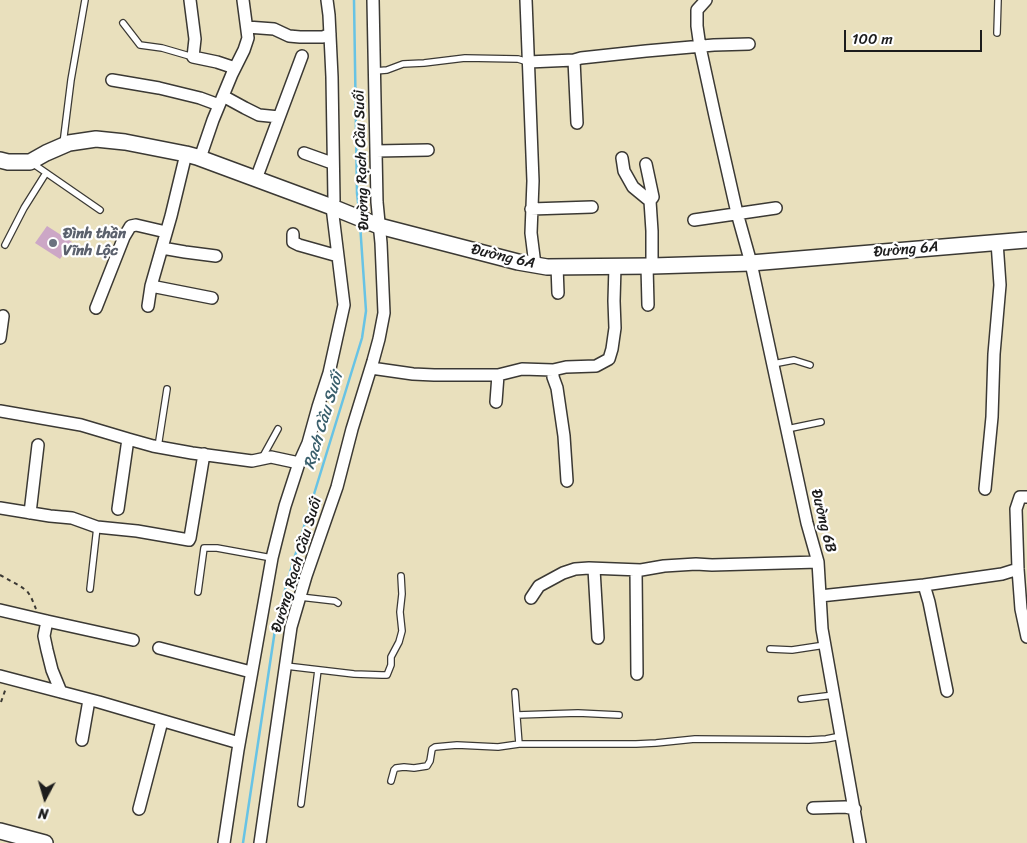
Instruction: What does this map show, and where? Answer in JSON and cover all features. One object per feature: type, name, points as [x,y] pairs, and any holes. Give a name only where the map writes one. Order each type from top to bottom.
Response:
[{"type":"street","points":[[190,0],[195,39],[194,57],[235,68]]},
{"type":"street","points":[[148,306],[151,286],[166,232],[193,156],[221,101],[248,38],[243,0]]},
{"type":"street","points":[[224,843],[239,743],[272,558],[285,506],[299,463],[308,443],[329,373],[344,305],[334,208],[332,77],[327,0]]},
{"type":"street","name":"Đường Rạch Cầu Suối","points":[[260,843],[291,627],[336,487],[371,368],[384,312],[377,225],[373,0]]},
{"type":"street","points":[[526,0],[533,180],[531,233],[534,265]]},
{"type":"street","name":"Đường 6B","points":[[706,0],[697,10],[700,47],[737,213],[751,263],[807,523],[818,562],[822,629],[854,807]]},
{"type":"street","points":[[247,27],[274,30],[289,36],[300,37],[324,37],[330,34]]},
{"type":"street","points":[[528,62],[574,60],[714,45],[749,44]]},
{"type":"street","points":[[256,179],[302,56]]},
{"type":"street","points":[[574,60],[577,123]]},
{"type":"street","points":[[112,80],[221,101],[259,115],[279,117]]},
{"type":"street","name":"Đường 6A","points":[[0,160],[30,162],[69,143],[96,138],[126,142],[193,156],[377,225],[534,265],[650,266],[751,263],[1027,240]]},
{"type":"street","points":[[376,151],[428,150]]},
{"type":"street","points":[[304,153],[332,163]]},
{"type":"street","points":[[622,158],[624,171],[633,187],[650,201]]},
{"type":"street","points":[[646,164],[653,197],[650,201],[652,231],[648,305]]},
{"type":"street","points":[[531,208],[592,206]]},
{"type":"street","points":[[694,220],[776,208]]},
{"type":"street","points":[[96,308],[130,227],[136,225],[166,232]]},
{"type":"street","points":[[293,234],[292,242],[298,245],[338,256]]},
{"type":"street","points":[[985,489],[992,418],[994,354],[1000,285],[997,242]]},
{"type":"street","points":[[162,248],[216,256]]},
{"type":"street","points":[[557,266],[558,293]]},
{"type":"street","points":[[371,368],[434,376],[498,374],[522,370],[553,370],[566,367],[596,366],[609,359],[612,349],[615,328],[615,266]]},
{"type":"street","points":[[151,286],[212,298]]},
{"type":"street","points":[[0,338],[3,316]]},
{"type":"street","points":[[553,370],[564,436],[567,481]]},
{"type":"street","points":[[496,402],[498,374]]},
{"type":"street","points":[[0,411],[80,425],[158,447],[252,461],[271,457],[299,463]]},
{"type":"street","points":[[118,509],[128,439]]},
{"type":"street","points":[[30,513],[38,445]]},
{"type":"street","points":[[0,508],[72,518],[97,527],[137,531],[190,540],[204,454]]},
{"type":"street","points":[[1027,497],[1020,497],[1016,509],[1021,609],[1027,636]]},
{"type":"street","points":[[532,598],[539,586],[563,573],[575,569],[641,570],[696,564],[818,562]]},
{"type":"street","points":[[594,569],[598,638]]},
{"type":"street","points":[[820,596],[924,585],[1002,574],[1018,569]]},
{"type":"street","points":[[636,570],[637,674]]},
{"type":"street","points":[[924,585],[947,690]]},
{"type":"street","points":[[0,610],[134,640]]},
{"type":"street","points":[[42,620],[52,670],[61,692]]},
{"type":"street","points":[[159,648],[251,672]]},
{"type":"street","points":[[4,677],[239,743]]},
{"type":"street","points":[[82,740],[89,700]]},
{"type":"street","points":[[139,809],[162,721]]},
{"type":"street","points":[[814,808],[854,807],[860,843]]},
{"type":"street","points":[[0,831],[19,840],[45,843]]},
{"type":"lane","points":[[62,146],[85,0]]},
{"type":"lane","points":[[997,33],[998,0]]},
{"type":"lane","points":[[123,23],[140,45],[162,48],[194,57]]},
{"type":"lane","points":[[375,71],[387,70],[403,64],[466,58],[518,59],[528,62]]},
{"type":"lane","points":[[30,162],[100,210]]},
{"type":"lane","points":[[5,244],[24,208],[46,173]]},
{"type":"lane","points":[[773,364],[794,360],[810,365]]},
{"type":"lane","points":[[158,447],[167,389]]},
{"type":"lane","points":[[786,429],[821,422]]},
{"type":"lane","points":[[262,458],[278,429]]},
{"type":"lane","points":[[90,588],[97,527]]},
{"type":"lane","points":[[198,592],[204,548],[217,548],[272,558]]},
{"type":"lane","points":[[286,666],[354,674],[387,675],[391,656],[399,642],[402,631],[400,612],[401,576]]},
{"type":"lane","points":[[300,597],[335,601],[338,603]]},
{"type":"lane","points":[[770,649],[792,650],[825,645]]},
{"type":"lane","points":[[301,804],[318,670]]},
{"type":"lane","points":[[514,692],[519,744]]},
{"type":"lane","points":[[802,699],[834,695]]},
{"type":"lane","points":[[516,714],[578,713],[619,715]]},
{"type":"lane","points":[[391,781],[396,768],[427,766],[432,749],[435,746],[498,747],[519,744],[656,743],[695,739],[809,740],[841,736]]},
{"type":"path","points":[[0,575],[20,586],[32,597],[42,620]]},
{"type":"path","points":[[1,702],[4,677]]},
{"type":"building","name":"Đình thần Vĩnh Lộc","points":[[47,226],[72,242],[60,259],[35,243]]},
{"type":"waterway","name":"Rạch Cầu Suối","points":[[354,0],[357,193],[359,211]]},
{"type":"waterway","name":"Rạch Cầu Suối","points":[[243,843],[275,630],[287,582],[362,338],[366,311],[360,224]]},
{"type":"place","name":"Đình thần Vĩnh Lộc","points":[[53,243]]}]
